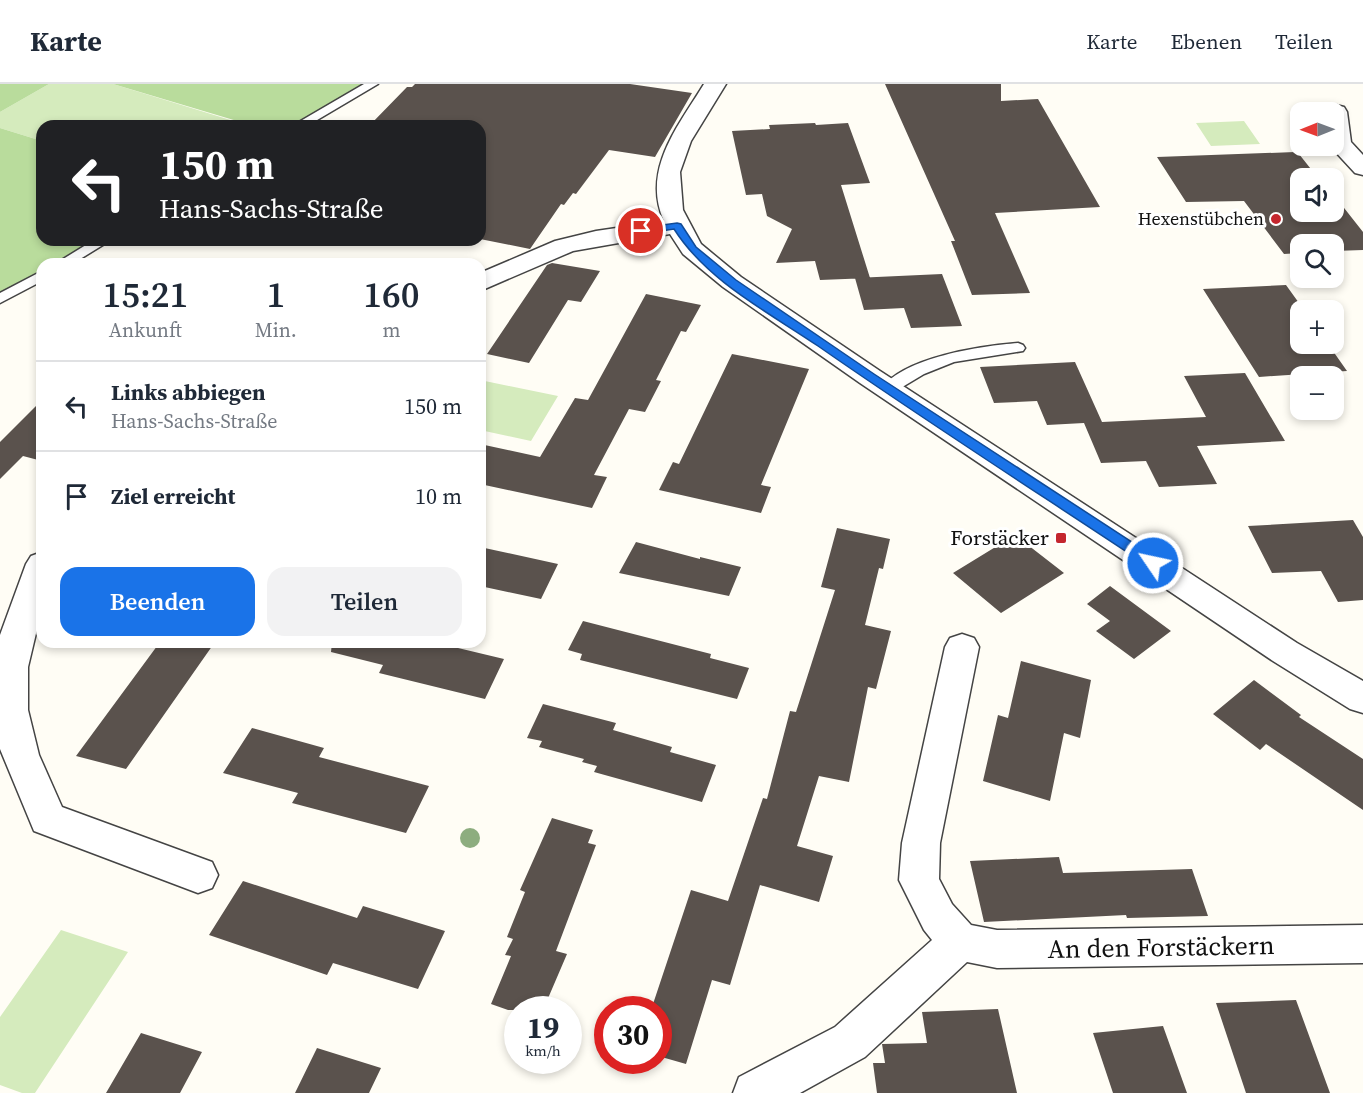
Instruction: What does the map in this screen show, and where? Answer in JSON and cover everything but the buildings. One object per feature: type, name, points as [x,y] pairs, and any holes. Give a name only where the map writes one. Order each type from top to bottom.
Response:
[{"type":"street","points":[[715,84],[680,141],[668,172],[671,210],[677,226],[692,249],[732,282],[889,389],[1285,652],[1363,699]]},
{"type":"street","points":[[1344,148],[1363,168]]},
{"type":"street","points":[[486,280],[564,246],[597,238],[677,226]]},
{"type":"street","points":[[36,579],[16,629],[8,685],[14,735],[48,819],[198,875]]},
{"type":"street","points":[[755,1093],[850,1042],[960,942],[938,917],[919,880],[921,843],[962,647]]},
{"type":"street","name":"An den Forstäckern","points":[[960,942],[997,949],[1363,944]]},
{"type":"lane","points":[[309,120],[372,84]]},
{"type":"lane","points":[[72,258],[94,246]]},
{"type":"lane","points":[[0,299],[36,278]]},
{"type":"lane","points":[[889,389],[905,377],[932,363],[960,354],[1018,348]]},
{"type":"green space","points":[[0,84],[49,84],[0,112]]},
{"type":"green space","points":[[49,84],[113,84],[230,120],[36,120],[36,139],[0,128],[0,112]]},
{"type":"green space","points":[[113,84],[365,84],[302,120],[234,120]]},
{"type":"green space","points":[[1244,121],[1260,144],[1211,146],[1196,123]]},
{"type":"green space","points":[[0,128],[36,139],[36,246],[84,246],[62,258],[36,258],[36,273],[0,294]]},
{"type":"green space","points":[[486,381],[558,396],[531,441],[486,431]]},
{"type":"green space","points":[[61,930],[128,952],[35,1093],[22,1093],[0,1085],[0,1017]]},
{"type":"place","name":"Hexenstübchen","points":[[1276,219]]},
{"type":"place","name":"Forstäcker","points":[[1061,538]]},
{"type":"route","points":[[641,231],[677,226],[692,249],[732,282],[870,377],[1153,563]]}]
